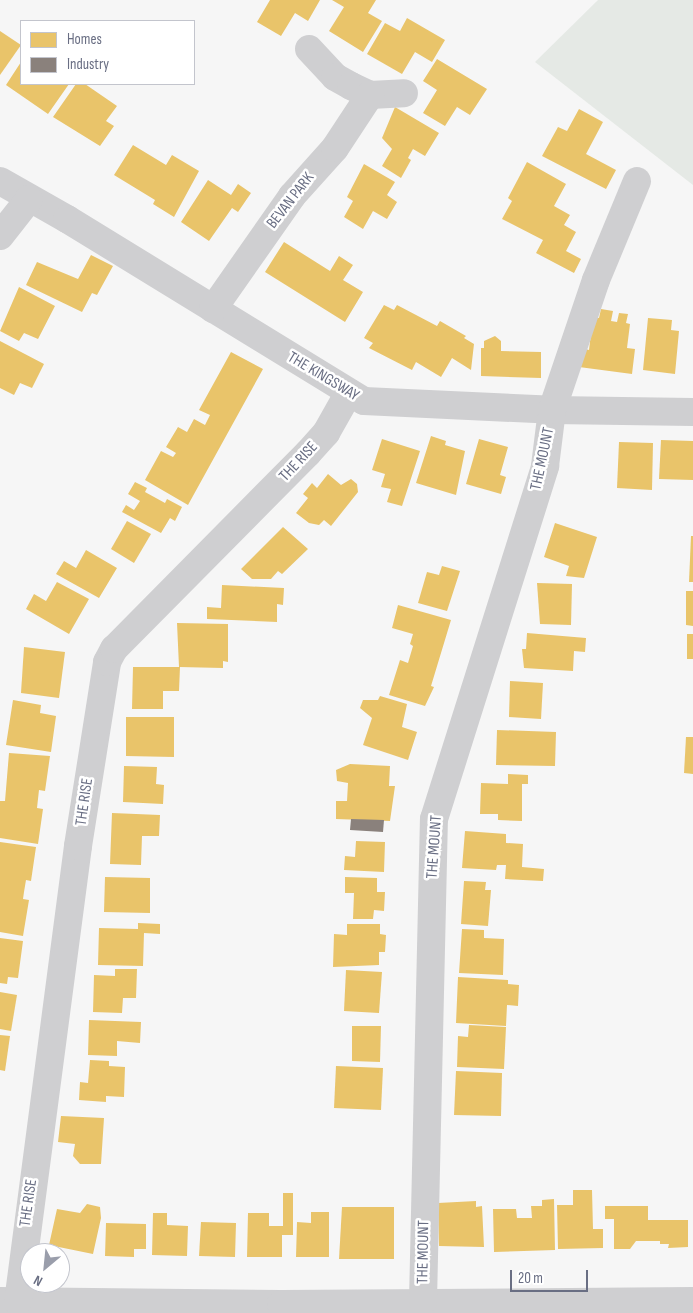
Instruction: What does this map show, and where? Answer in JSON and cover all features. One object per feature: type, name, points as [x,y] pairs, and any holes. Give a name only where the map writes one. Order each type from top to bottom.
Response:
[{"type":"street","points":[[309,49],[335,77],[370,94],[404,93]]},
{"type":"street","name":"BEVAN PARK","points":[[213,309],[292,196],[336,148],[370,94]]},
{"type":"street","name":"THE KINGSWAY","points":[[0,181],[213,309],[348,394],[373,404],[552,410],[693,412]]},
{"type":"street","name":"THE MOUNT","points":[[423,1301],[434,818],[545,466],[552,410],[596,280],[637,181]]},
{"type":"street","points":[[0,236],[29,199]]},
{"type":"street","name":"THE RISE","points":[[9,1301],[106,662],[114,649],[308,453],[326,432],[348,394]]},
{"type":"street","points":[[9,1301],[195,1308],[423,1301],[529,1308],[693,1301]]},
{"type":"shaded area","points":[[598,0],[693,0],[693,185],[535,62]]},
{"type":"building: Homes","points":[[270,0],[320,0],[308,21],[295,13],[281,36],[257,22]]},
{"type":"building: Homes","points":[[332,0],[376,0],[368,13],[382,21],[363,52],[329,31],[344,7]]},
{"type":"building: Homes","points":[[407,18],[445,40],[432,62],[415,52],[402,74],[367,54],[385,23],[400,31]]},
{"type":"building: Homes","points":[[0,31],[20,44],[20,46],[0,75]]},
{"type":"building: Homes","points":[[437,59],[487,89],[470,115],[457,107],[445,126],[423,113],[437,90],[423,81]]},
{"type":"building: Homes","points":[[20,64],[20,85],[68,85],[48,114],[6,85]]},
{"type":"building: Homes","points":[[75,85],[86,85],[117,106],[106,121],[114,126],[100,146],[53,117]]},
{"type":"building: Homes","points":[[395,107],[439,133],[425,156],[413,149],[408,158],[411,160],[401,178],[382,166],[392,149],[382,138]]},
{"type":"building: Homes","points":[[579,109],[603,122],[586,154],[616,170],[606,189],[542,156],[558,127],[567,131]]},
{"type":"building: Homes","points":[[133,145],[166,165],[172,155],[199,171],[174,217],[153,204],[155,200],[114,175]]},
{"type":"building: Homes","points":[[527,162],[566,184],[554,206],[570,215],[564,225],[576,232],[566,251],[581,259],[574,273],[536,253],[543,240],[502,219],[512,201],[508,198]]},
{"type":"building: Homes","points":[[364,164],[395,182],[387,195],[397,202],[387,219],[373,211],[363,229],[344,217],[353,201],[347,197]]},
{"type":"building: Homes","points":[[208,180],[231,195],[238,184],[251,193],[238,212],[232,208],[209,241],[181,222]]},
{"type":"building: Homes","points":[[284,242],[330,271],[339,256],[353,265],[343,280],[363,292],[345,322],[265,272]]},
{"type":"building: Homes","points":[[91,255],[113,266],[97,295],[92,293],[82,312],[26,285],[37,262],[78,279]]},
{"type":"building: Homes","points":[[19,287],[55,306],[38,339],[24,333],[19,341],[0,331]]},
{"type":"building: Homes","points":[[384,305],[394,310],[397,305],[437,326],[440,321],[466,336],[464,338],[474,344],[471,370],[452,358],[441,377],[416,362],[412,370],[369,348],[373,343],[364,338]]},
{"type":"building: Homes","points":[[601,309],[613,311],[611,321],[617,322],[619,313],[628,314],[626,323],[630,324],[627,348],[635,349],[632,374],[579,367],[582,348],[589,350],[593,317],[599,318]]},
{"type":"building: Homes","points":[[648,318],[672,320],[671,330],[679,331],[675,374],[643,370]]},
{"type":"building: Homes","points":[[495,336],[501,341],[501,351],[541,352],[541,378],[481,376],[481,348],[484,348],[484,341]]},
{"type":"building: Homes","points":[[0,341],[44,364],[32,388],[20,383],[14,395],[0,388]]},
{"type":"building: Homes","points":[[231,352],[263,369],[188,505],[145,480],[161,451],[173,457],[176,453],[166,447],[178,427],[187,432],[194,419],[205,425],[210,415],[199,410]]},
{"type":"building: Homes","points":[[431,436],[446,441],[445,445],[465,451],[456,495],[416,483]]},
{"type":"building: Homes","points":[[382,439],[420,451],[402,506],[387,502],[391,489],[381,487],[385,474],[372,470]]},
{"type":"building: Homes","points":[[479,439],[508,447],[500,475],[506,477],[501,494],[466,484]]},
{"type":"building: Homes","points":[[661,440],[693,441],[693,480],[659,479]]},
{"type":"building: Homes","points":[[619,442],[653,443],[652,490],[617,488]]},
{"type":"building: Homes","points":[[328,474],[341,485],[351,479],[357,484],[358,492],[331,526],[324,520],[319,525],[309,523],[296,513],[308,498],[303,494],[312,483],[317,488]]},
{"type":"building: Homes","points":[[135,482],[147,488],[145,492],[165,503],[167,499],[182,507],[175,521],[170,518],[161,533],[122,512],[126,505],[134,510],[140,501],[128,494]]},
{"type":"building: Homes","points":[[127,521],[151,534],[134,563],[111,549]]},
{"type":"building: Homes","points":[[555,523],[597,537],[584,578],[566,576],[569,566],[544,557]]},
{"type":"building: Homes","points":[[283,527],[308,549],[282,574],[278,571],[271,579],[252,579],[241,569]]},
{"type":"building: Homes","points":[[691,536],[693,536],[693,582],[689,582]]},
{"type":"building: Homes","points":[[86,550],[117,568],[99,598],[56,574],[64,561],[76,568]]},
{"type":"building: Homes","points":[[442,566],[460,571],[447,611],[418,603],[427,572],[439,575]]},
{"type":"building: Homes","points":[[57,582],[89,599],[69,634],[26,609],[34,594],[46,601]]},
{"type":"building: Homes","points":[[537,583],[572,584],[571,625],[540,624]]},
{"type":"building: Homes","points":[[222,585],[284,588],[283,605],[277,604],[277,622],[207,619],[207,607],[221,608]]},
{"type":"building: Homes","points":[[686,591],[693,591],[693,626],[686,625]]},
{"type":"building: Homes","points":[[398,605],[451,620],[431,686],[434,687],[425,706],[389,695],[400,660],[408,663],[413,646],[410,644],[413,634],[392,628]]},
{"type":"building: Homes","points":[[177,623],[228,624],[228,662],[223,661],[223,668],[179,667]]},
{"type":"building: Homes","points":[[527,633],[586,638],[585,652],[574,651],[573,671],[524,668],[522,649],[526,649]]},
{"type":"building: Homes","points":[[687,634],[693,634],[693,659],[687,659]]},
{"type":"building: Homes","points":[[24,647],[65,652],[59,698],[21,693]]},
{"type":"building: Homes","points":[[133,667],[180,667],[179,691],[163,691],[163,709],[132,709]]},
{"type":"building: Homes","points":[[510,681],[543,683],[541,719],[509,717]]},
{"type":"building: Homes","points":[[380,696],[407,704],[402,727],[417,732],[408,760],[363,745],[372,718],[360,708],[363,700],[378,700]]},
{"type":"building: Homes","points":[[13,700],[41,705],[40,713],[56,716],[51,752],[6,745]]},
{"type":"building: Homes","points":[[126,717],[174,717],[174,757],[126,756]]},
{"type":"building: Homes","points":[[497,730],[556,732],[555,766],[496,765]]},
{"type":"building: Homes","points":[[686,737],[693,737],[693,774],[684,773]]},
{"type":"building: Homes","points":[[9,753],[50,756],[45,791],[39,790],[37,808],[43,809],[38,844],[0,838],[0,801],[5,801]]},
{"type":"building: Homes","points":[[350,764],[390,766],[389,786],[395,786],[390,821],[336,819],[336,801],[347,801],[348,783],[337,781],[336,770]]},
{"type":"building: Homes","points":[[124,766],[157,767],[156,784],[164,785],[163,804],[123,802]]},
{"type":"building: Homes","points":[[508,774],[528,775],[528,784],[522,784],[522,821],[498,820],[498,814],[480,814],[481,783],[508,784]]},
{"type":"building: Homes","points":[[112,813],[160,815],[159,836],[142,836],[141,865],[110,864]]},
{"type":"building: Homes","points":[[465,831],[506,834],[506,843],[523,844],[522,867],[544,869],[543,881],[505,879],[506,865],[497,865],[496,870],[462,868]]},
{"type":"building: Homes","points":[[356,841],[385,842],[384,872],[344,870],[345,856],[355,857]]},
{"type":"building: Homes","points":[[0,842],[36,847],[31,881],[26,880],[24,892],[23,899],[29,900],[23,936],[0,932]]},
{"type":"building: Homes","points":[[105,877],[150,878],[150,913],[104,912]]},
{"type":"building: Homes","points":[[345,877],[377,878],[377,892],[385,892],[384,911],[374,910],[373,919],[353,919],[354,893],[345,893]]},
{"type":"building: Homes","points":[[464,881],[486,882],[485,890],[491,890],[488,926],[461,924]]},
{"type":"building: Homes","points":[[138,923],[160,924],[160,934],[144,933],[143,966],[98,965],[99,928],[138,929]]},
{"type":"building: Homes","points":[[347,924],[380,924],[380,934],[386,935],[385,952],[379,952],[379,965],[333,967],[334,934],[347,935]]},
{"type":"building: Homes","points":[[462,929],[484,930],[484,938],[504,939],[503,975],[459,973]]},
{"type":"building: Homes","points":[[0,938],[23,941],[18,978],[8,977],[7,984],[0,983]]},
{"type":"building: Homes","points":[[115,969],[137,969],[136,998],[123,998],[122,1013],[93,1012],[94,975],[115,976]]},
{"type":"building: Homes","points":[[346,970],[382,972],[379,1013],[344,1011]]},
{"type":"building: Homes","points":[[458,977],[508,980],[508,984],[519,985],[518,1006],[507,1005],[506,1026],[456,1023]]},
{"type":"building: Homes","points":[[0,992],[17,995],[11,1031],[0,1029]]},
{"type":"building: Homes","points":[[89,1020],[141,1022],[140,1043],[117,1041],[117,1056],[88,1055]]},
{"type":"building: Homes","points":[[469,1025],[506,1027],[504,1069],[457,1067],[458,1036],[468,1037]]},
{"type":"building: Homes","points":[[352,1026],[381,1026],[380,1062],[352,1061]]},
{"type":"building: Homes","points":[[0,1035],[10,1036],[5,1071],[0,1070]]},
{"type":"building: Homes","points":[[90,1060],[109,1061],[109,1066],[125,1067],[124,1097],[106,1096],[106,1102],[79,1100],[80,1082],[88,1083]]},
{"type":"building: Homes","points":[[336,1066],[383,1068],[381,1110],[334,1108]]},
{"type":"building: Homes","points":[[456,1071],[502,1073],[501,1116],[454,1115]]},
{"type":"building: Homes","points":[[61,1116],[104,1118],[101,1164],[80,1164],[73,1156],[75,1144],[58,1142]]},
{"type":"building: Homes","points":[[573,1190],[592,1190],[593,1229],[603,1229],[603,1248],[558,1249],[557,1205],[573,1205]]},
{"type":"building: Homes","points":[[283,1193],[293,1193],[293,1235],[282,1235],[282,1257],[247,1257],[248,1213],[269,1213],[269,1226],[283,1226]]},
{"type":"building: Homes","points":[[554,1199],[555,1250],[494,1252],[493,1209],[516,1209],[517,1218],[532,1218],[531,1206],[542,1206],[542,1200]]},
{"type":"building: Homes","points":[[476,1201],[476,1207],[482,1206],[484,1247],[439,1246],[438,1203]]},
{"type":"building: Homes","points":[[87,1204],[100,1207],[101,1218],[93,1254],[70,1249],[70,1243],[49,1243],[57,1209],[80,1213]]},
{"type":"building: Homes","points":[[605,1206],[648,1206],[648,1220],[688,1220],[688,1247],[668,1248],[669,1244],[660,1244],[660,1241],[636,1241],[630,1249],[614,1249],[614,1219],[605,1219]]},
{"type":"building: Homes","points":[[342,1207],[394,1207],[394,1259],[339,1259]]},
{"type":"building: Homes","points":[[311,1212],[329,1212],[329,1257],[296,1257],[297,1222],[311,1223]]},
{"type":"building: Homes","points":[[153,1213],[167,1213],[167,1225],[188,1226],[187,1256],[152,1255]]},
{"type":"building: Homes","points":[[201,1222],[236,1223],[235,1257],[199,1256]]},
{"type":"building: Homes","points":[[106,1223],[146,1224],[146,1249],[134,1249],[134,1257],[105,1256]]},
{"type":"building: Industry","points":[[351,819],[384,820],[383,832],[350,830]]}]
